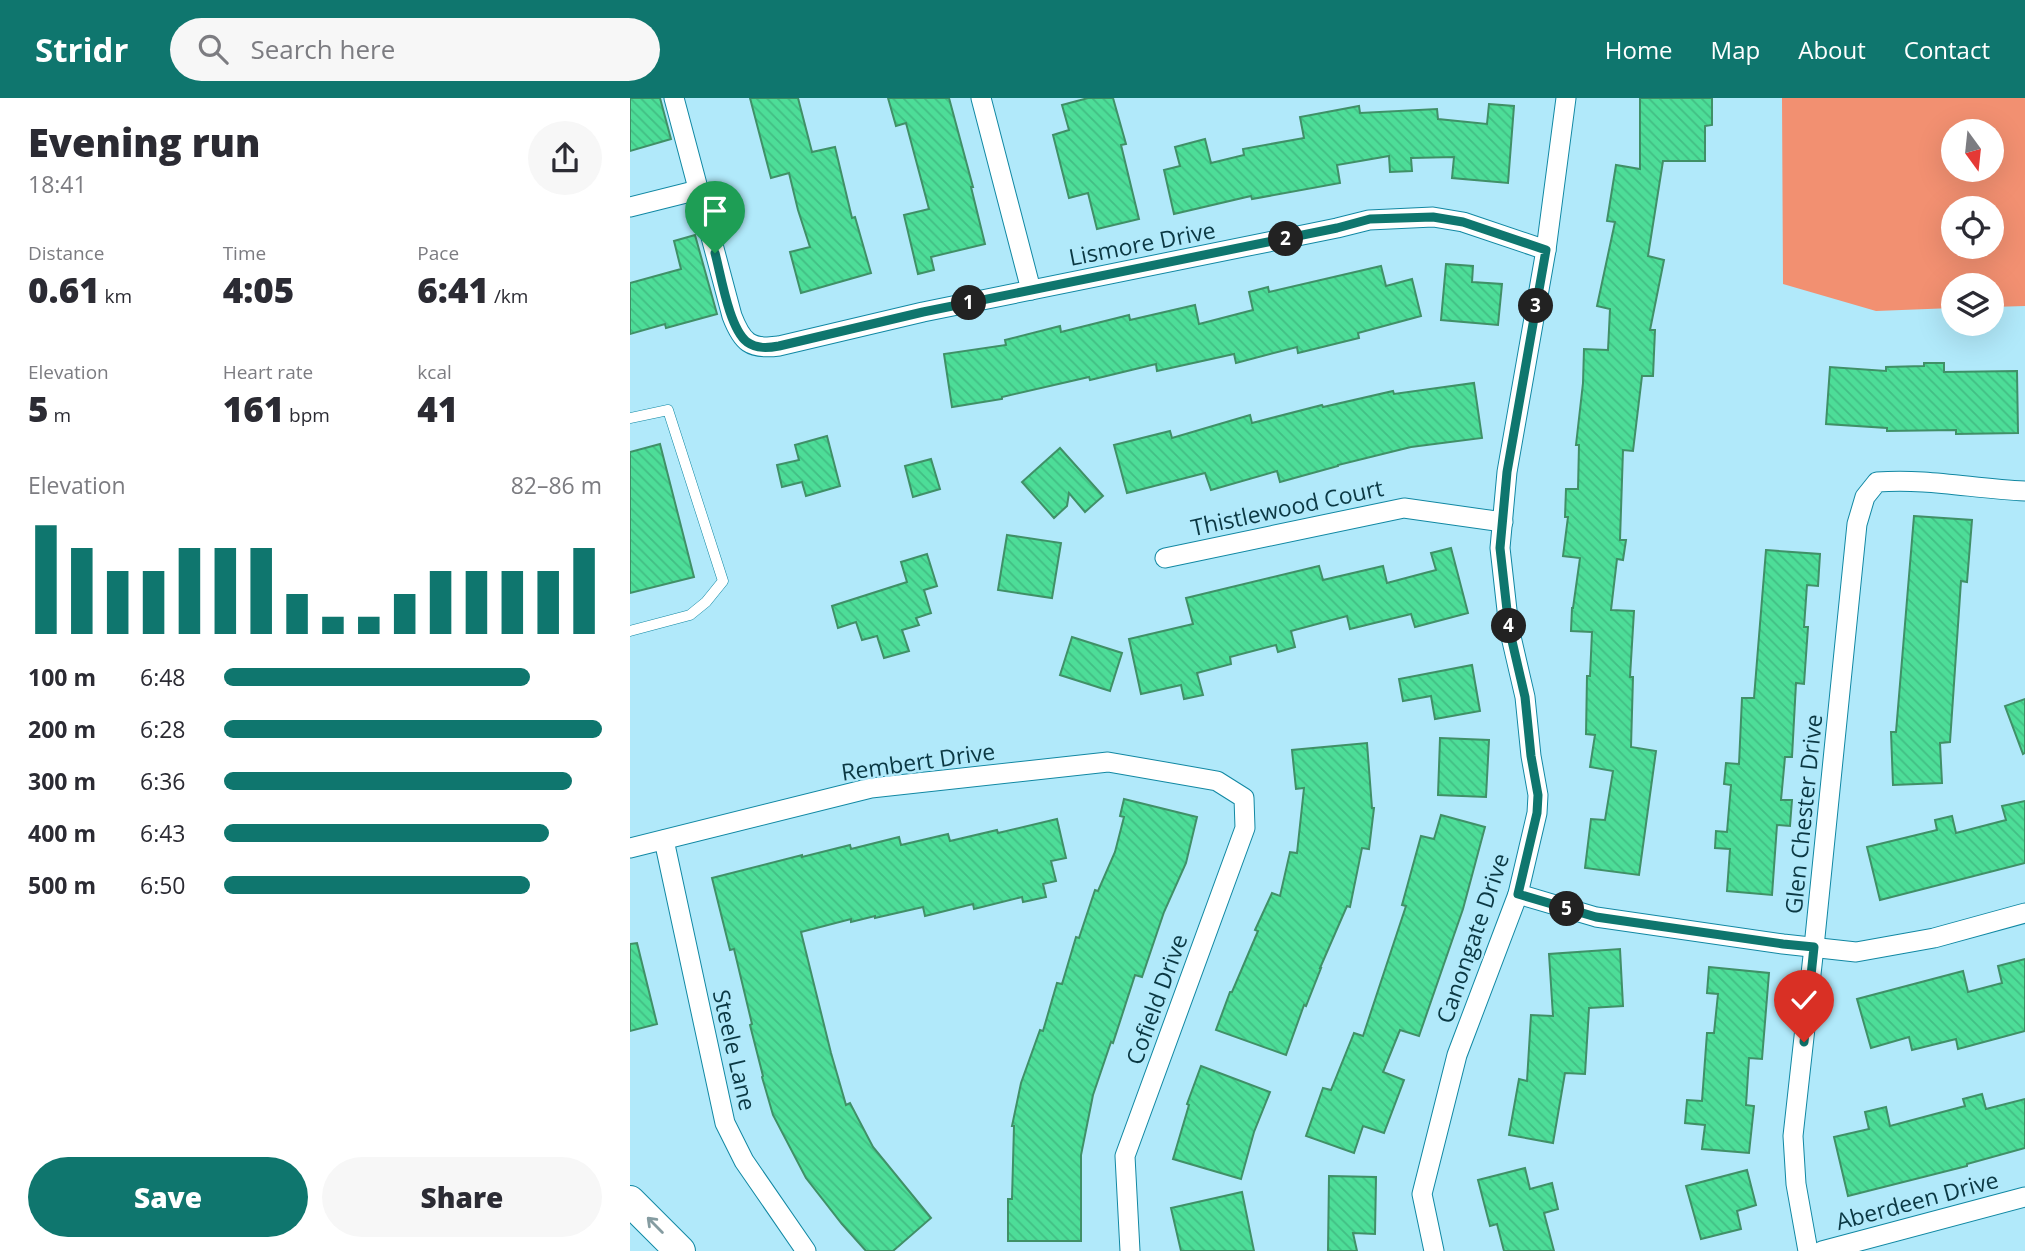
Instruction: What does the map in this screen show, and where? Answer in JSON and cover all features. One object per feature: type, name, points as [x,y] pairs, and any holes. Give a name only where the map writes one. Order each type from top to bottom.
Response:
[{"type":"main road","points":[[630,1201],[680,1251]]},
{"type":"street","points":[[630,207],[698,190],[674,98]]},
{"type":"street","points":[[981,98],[1031,290]]},
{"type":"street","name":"Canongate Drive","points":[[1434,1251],[1422,1194],[1457,1055],[1518,894],[1537,813],[1538,795],[1525,697],[1509,628],[1500,548],[1507,472],[1546,250],[1566,98]]},
{"type":"street","name":"Lismore Drive","points":[[698,190],[738,333],[748,343],[764,348],[923,312],[1370,219],[1433,217],[1463,222],[1546,250]]},
{"type":"street","name":"Glen Chester Drive","points":[[1808,1251],[1796,1184],[1793,1136],[1857,524],[1865,497],[1877,482],[1931,481],[2025,491]]},
{"type":"street","name":"Thistlewood Court","points":[[1165,558],[1404,508],[1503,522]]},
{"type":"street","name":"Rembert Drive","points":[[630,848],[871,788],[1108,762],[1217,781]]},
{"type":"street","name":"Cofield Drive","points":[[1130,1251],[1125,1156],[1245,828],[1244,798],[1217,781]]},
{"type":"street","name":"Steele Lane","points":[[664,840],[725,1122],[744,1161],[806,1251]]},
{"type":"street","points":[[1518,894],[1596,917],[1783,944],[1856,951],[1934,938],[2025,913]]},
{"type":"street","name":"Aberdeen Drive","points":[[1822,1251],[2025,1197]]},
{"type":"lane","points":[[630,418],[668,410],[723,581],[706,602],[690,615],[630,631]]},
{"type":"shaded area","points":[[1782,98],[2025,98],[2025,306],[2004,307],[2004,273],[1941,273],[1941,308],[1876,311],[1783,284]]},
{"type":"building","points":[[630,98],[660,98],[671,139],[630,151]]},
{"type":"building","points":[[750,98],[798,98],[812,152],[835,147],[852,218],[855,217],[871,273],[801,293],[790,252],[810,247],[789,173],[771,178]]},
{"type":"building","points":[[888,98],[949,98],[985,244],[931,257],[934,270],[918,274],[904,215],[929,209],[906,123],[896,126]]},
{"type":"building","points":[[1088,98],[1113,98],[1126,144],[1121,145],[1139,219],[1097,229],[1088,193],[1069,198],[1053,135],[1069,130],[1062,105]]},
{"type":"building","points":[[1640,98],[1712,98],[1712,125],[1705,126],[1705,161],[1663,161],[1648,256],[1664,260],[1650,330],[1655,330],[1653,376],[1642,376],[1633,451],[1623,450],[1620,540],[1626,540],[1623,560],[1617,559],[1611,610],[1634,611],[1630,677],[1633,677],[1631,747],[1656,751],[1639,875],[1585,868],[1591,819],[1605,820],[1613,771],[1590,767],[1595,735],[1586,734],[1587,676],[1590,676],[1592,632],[1571,631],[1580,558],[1563,556],[1568,517],[1565,517],[1566,489],[1578,489],[1579,445],[1576,445],[1584,349],[1608,350],[1610,309],[1597,306],[1615,222],[1607,221],[1616,165],[1640,169]]},
{"type":"building","points":[[1489,104],[1514,106],[1508,183],[1452,178],[1454,157],[1411,158],[1412,171],[1390,172],[1389,156],[1337,165],[1340,183],[1252,199],[1251,196],[1174,214],[1164,170],[1180,166],[1175,147],[1205,139],[1211,163],[1244,155],[1243,149],[1304,138],[1300,117],[1359,106],[1360,113],[1437,109],[1438,119],[1487,124]]},
{"type":"building","points":[[695,235],[717,314],[666,328],[665,324],[630,334],[630,283],[681,269],[674,241]]},
{"type":"building","points":[[1446,264],[1473,266],[1472,282],[1502,284],[1498,325],[1441,320]]},
{"type":"building","points":[[1381,266],[1386,286],[1412,279],[1421,316],[1358,333],[1359,338],[1298,353],[1297,347],[1236,363],[1234,354],[1157,371],[1156,364],[1090,380],[1089,377],[1002,399],[952,407],[944,354],[1006,345],[1005,340],[1060,326],[1061,332],[1129,315],[1130,320],[1195,305],[1199,324],[1253,310],[1249,292],[1268,287],[1269,292]]},
{"type":"building","points":[[1924,363],[1944,363],[1944,372],[2017,371],[2018,433],[1887,431],[1887,428],[1826,424],[1830,367],[1886,371],[1886,367],[1924,366]]},
{"type":"building","points":[[1474,383],[1482,438],[1411,447],[1280,482],[1277,471],[1211,490],[1205,473],[1127,493],[1114,445],[1170,431],[1172,438],[1250,415],[1252,423],[1393,391],[1394,394]]},
{"type":"building","points":[[827,436],[840,486],[806,496],[802,482],[782,487],[777,465],[799,460],[795,445]]},
{"type":"building","points":[[660,444],[694,577],[630,593],[630,452]]},
{"type":"building","points":[[1060,448],[1103,496],[1085,512],[1069,493],[1067,506],[1054,518],[1022,482]]},
{"type":"building","points":[[931,459],[940,489],[913,497],[905,466]]},
{"type":"building","points":[[1914,516],[1972,520],[1967,582],[1961,581],[1950,742],[1940,743],[1942,783],[1893,785],[1891,732],[1896,732]]},
{"type":"building","points":[[1007,535],[1061,543],[1052,598],[998,590]]},
{"type":"building","points":[[1451,548],[1468,613],[1415,627],[1411,614],[1350,629],[1347,616],[1291,631],[1295,647],[1278,652],[1276,645],[1230,657],[1231,664],[1197,673],[1203,695],[1184,699],[1181,685],[1141,694],[1129,639],[1193,624],[1186,598],[1319,566],[1323,580],[1383,566],[1387,583],[1436,570],[1431,553]]},
{"type":"building","points":[[1766,550],[1820,554],[1818,586],[1807,585],[1804,627],[1808,627],[1804,684],[1796,683],[1792,757],[1785,757],[1781,800],[1792,800],[1790,826],[1777,825],[1772,895],[1727,891],[1730,849],[1715,848],[1716,831],[1727,832],[1731,785],[1724,784],[1726,763],[1739,764],[1742,698],[1754,698]]},
{"type":"building","points":[[927,554],[937,586],[924,590],[931,613],[916,618],[919,625],[902,630],[909,651],[884,658],[877,636],[862,640],[856,622],[838,628],[832,606],[907,582],[901,562]]},
{"type":"building","points":[[1072,637],[1122,653],[1110,691],[1060,675]]},
{"type":"building","points":[[1472,665],[1480,711],[1435,719],[1431,696],[1403,701],[1399,679]]},
{"type":"building","points":[[2025,699],[2025,753],[2023,754],[2005,706]]},
{"type":"building","points":[[1440,738],[1489,740],[1486,797],[1438,795]]},
{"type":"building","points":[[1367,743],[1374,808],[1369,849],[1362,848],[1350,907],[1347,906],[1306,1006],[1304,1005],[1286,1055],[1216,1030],[1272,893],[1280,896],[1290,852],[1297,853],[1304,788],[1296,789],[1292,750]]},
{"type":"building","points":[[1124,799],[1197,817],[1186,863],[1164,912],[1142,977],[1135,975],[1093,1095],[1081,1155],[1081,1241],[1008,1241],[1008,1199],[1012,1199],[1012,1126],[1021,1083],[1040,1030],[1043,1031],[1057,983],[1062,984],[1076,937],[1079,938],[1095,890],[1098,891],[1115,852],[1124,817],[1120,816]]},
{"type":"building","points":[[2025,801],[2025,863],[1880,900],[1867,847],[1937,830],[1935,820],[1952,816],[1956,833],[2006,820],[2002,806]]},
{"type":"building","points":[[1441,815],[1485,827],[1463,909],[1419,1036],[1400,1030],[1383,1072],[1404,1080],[1384,1133],[1363,1126],[1354,1153],[1306,1136],[1323,1088],[1331,1090],[1354,1033],[1363,1036],[1406,906],[1402,905],[1421,836],[1434,839]]},
{"type":"building","points":[[1057,819],[1066,858],[1051,861],[1056,881],[1043,884],[1046,897],[1023,902],[1022,897],[974,909],[973,904],[925,916],[923,907],[851,922],[851,919],[801,932],[846,1105],[850,1103],[873,1147],[931,1218],[893,1251],[866,1251],[806,1178],[773,1115],[734,949],[730,950],[712,878],[850,845],[851,849],[899,837],[901,845],[948,834],[950,841]]},
{"type":"building","points":[[637,943],[657,1024],[630,1031],[630,944]]},
{"type":"building","points":[[1620,949],[1623,1006],[1589,1008],[1585,1074],[1565,1073],[1553,1143],[1509,1135],[1519,1079],[1527,1081],[1531,1015],[1553,1016],[1549,954]]},
{"type":"building","points":[[2025,959],[2025,1031],[1958,1049],[1956,1039],[1912,1050],[1909,1037],[1871,1048],[1857,999],[1963,971],[1968,992],[2002,983],[1998,966]]},
{"type":"building","points":[[1709,967],[1769,973],[1762,1059],[1749,1058],[1746,1105],[1754,1106],[1749,1153],[1702,1149],[1705,1125],[1685,1123],[1687,1100],[1702,1101],[1707,1033],[1714,1033],[1718,994],[1707,993]]},
{"type":"building","points":[[1201,1066],[1270,1092],[1254,1132],[1241,1179],[1173,1159],[1189,1105],[1187,1104]]},
{"type":"building","points":[[1982,1094],[1986,1109],[2025,1099],[2025,1148],[1967,1166],[1848,1196],[1834,1137],[1869,1129],[1865,1112],[1886,1107],[1890,1126],[1965,1106],[1963,1099]]},
{"type":"building","points":[[1525,1168],[1530,1189],[1552,1183],[1558,1209],[1544,1213],[1554,1251],[1504,1251],[1497,1224],[1490,1226],[1478,1180]]},
{"type":"building","points":[[1747,1170],[1756,1205],[1737,1211],[1741,1229],[1701,1239],[1686,1186]]},
{"type":"building","points":[[1329,1176],[1376,1177],[1375,1234],[1353,1233],[1357,1251],[1328,1251]]},
{"type":"building","points":[[1242,1192],[1254,1251],[1181,1251],[1171,1208]]},
{"type":"route","points":[[715,253],[738,333],[748,343],[764,348],[923,312],[1370,219],[1433,217],[1463,222],[1546,250],[1507,472],[1500,548],[1509,628],[1525,697],[1538,795],[1537,813],[1518,894],[1596,917],[1814,947],[1804,1042]]}]
